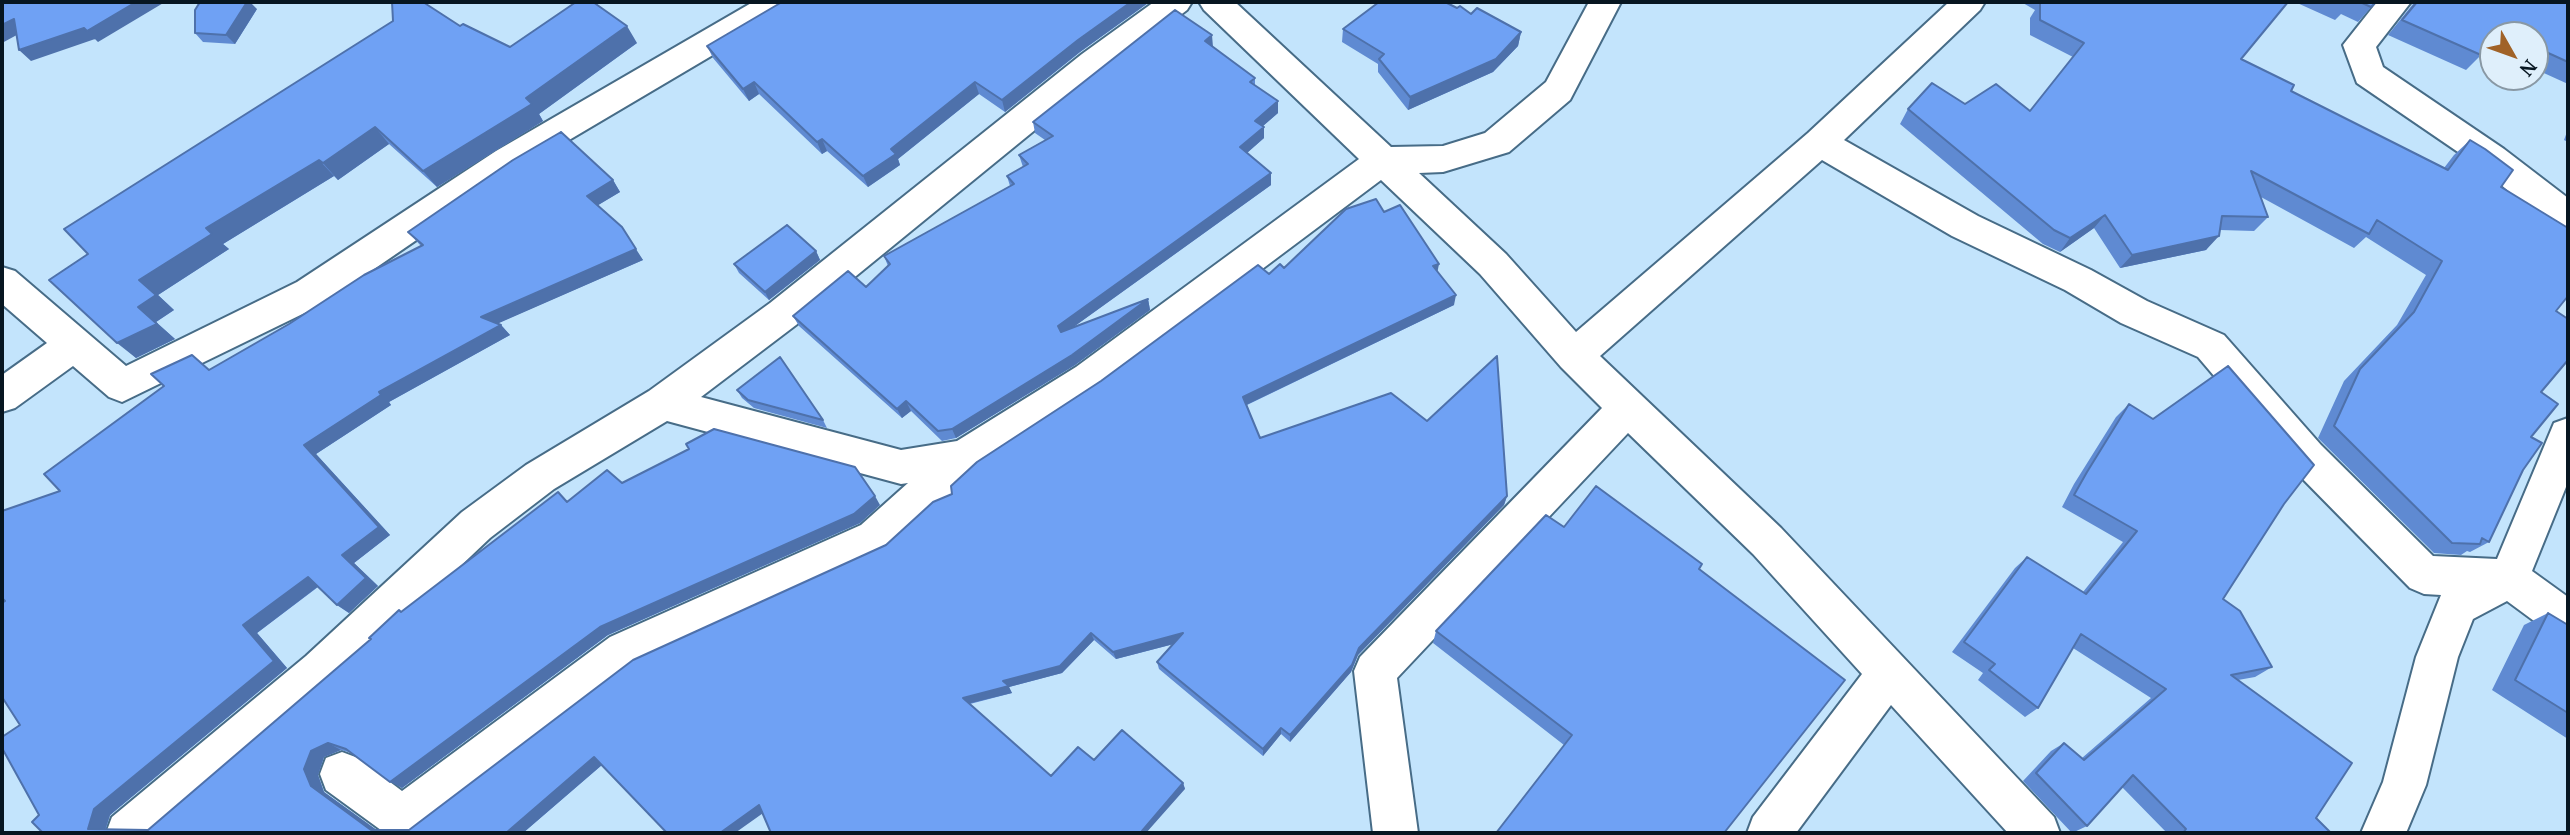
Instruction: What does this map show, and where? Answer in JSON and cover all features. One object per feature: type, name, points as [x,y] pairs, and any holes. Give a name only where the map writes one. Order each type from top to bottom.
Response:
[{"type":"street","points":[[2,282],[122,386],[310,293],[508,160],[778,2]]},
{"type":"street","points":[[128,833],[321,670],[476,525],[540,477],[663,403],[783,314],[1094,62],[1176,2]]},
{"type":"street","points":[[1215,2],[1493,264],[1574,356],[1767,541],[2038,833]]},
{"type":"street","points":[[342,774],[402,818],[625,651],[875,538],[965,457],[1089,378],[1383,160],[1443,159],[1497,143],[1558,91],[1605,2]]},
{"type":"street","points":[[1574,356],[1820,142],[1969,2]]},
{"type":"street","points":[[2395,2],[2359,45],[2369,74],[2493,158],[2537,195],[2568,216]]},
{"type":"street","points":[[1820,142],[1965,226],[2067,275],[2134,312],[2211,346],[2307,457],[2424,575],[2509,578],[2568,621]]},
{"type":"street","points":[[2,396],[74,345]]},
{"type":"street","points":[[663,403],[901,467],[965,457]]},
{"type":"street","points":[[1395,833],[1375,671],[1628,407]]},
{"type":"street","points":[[2383,833],[2404,785],[2437,657],[2457,606],[2509,578],[2568,435]]},
{"type":"street","points":[[1769,833],[1888,674]]},
{"type":"building","points":[[2,2],[136,2],[87,31],[84,28],[19,50],[14,19],[2,25]]},
{"type":"building","points":[[200,2],[247,2],[226,35],[195,33],[195,10]]},
{"type":"building","points":[[392,2],[423,2],[460,26],[463,24],[510,47],[576,2],[593,2],[627,26],[526,98],[532,104],[423,171],[375,127],[323,163],[319,160],[206,228],[212,234],[139,280],[156,295],[138,307],[157,324],[117,343],[49,280],[88,254],[64,229],[393,21]]},
{"type":"building","points":[[782,2],[1131,2],[1002,100],[975,82],[891,149],[896,154],[863,176],[822,139],[817,142],[754,82],[743,89],[707,46]]},
{"type":"building","points":[[1379,2],[1445,2],[1457,8],[1460,6],[1471,14],[1477,8],[1521,32],[1496,59],[1410,97],[1379,59],[1384,54],[1343,29]]},
{"type":"building","points":[[2040,2],[2288,2],[2241,59],[2294,85],[2291,91],[2448,170],[2470,140],[2513,170],[2501,187],[2568,228],[2568,296],[2556,311],[2568,319],[2568,360],[2541,392],[2558,404],[2531,437],[2542,443],[2523,470],[2489,542],[2482,538],[2480,544],[2452,543],[2334,426],[2360,369],[2414,312],[2442,261],[2377,220],[2369,234],[2251,171],[2268,217],[2222,216],[2219,236],[2132,255],[2105,215],[2070,238],[2054,230],[1908,109],[1932,83],[1965,104],[1996,84],[2030,111],[2084,43],[2040,20]]},
{"type":"building","points":[[2360,2],[2376,2],[2371,7]]},
{"type":"building","points":[[2417,2],[2568,2],[2568,62],[2549,53],[2549,21],[2479,21],[2479,54],[2402,20]]},
{"type":"building","points":[[1175,10],[1212,35],[1205,41],[1255,78],[1250,82],[1278,101],[1255,121],[1264,127],[1240,147],[1271,173],[1058,326],[1061,332],[1148,299],[1072,355],[952,429],[938,431],[906,401],[897,409],[793,316],[848,271],[866,287],[890,264],[884,256],[1014,184],[1007,176],[1028,164],[1019,155],[1053,136],[1033,122]]},
{"type":"building","points":[[561,132],[613,180],[587,196],[622,227],[636,249],[481,317],[501,325],[379,392],[381,395],[304,445],[379,527],[342,555],[366,578],[337,605],[308,577],[243,625],[274,661],[94,809],[88,829],[148,830],[371,639],[369,638],[399,610],[401,612],[558,492],[567,502],[607,470],[622,483],[689,449],[686,444],[714,429],[855,467],[875,496],[854,514],[600,627],[390,782],[346,749],[328,743],[311,751],[304,769],[311,786],[371,830],[409,830],[633,660],[886,545],[933,502],[952,494],[951,486],[977,462],[1101,381],[1258,265],[1269,274],[1280,264],[1284,268],[1346,209],[1376,199],[1384,212],[1400,205],[1439,264],[1433,266],[1456,295],[1243,397],[1260,438],[1391,393],[1427,421],[1497,356],[1507,496],[1359,648],[1352,665],[1290,735],[1281,728],[1263,749],[1157,662],[1183,633],[1113,652],[1091,633],[1060,666],[1003,681],[1009,686],[963,698],[1051,776],[1078,747],[1094,760],[1122,730],[1183,783],[1142,831],[1144,833],[771,833],[759,805],[720,833],[667,833],[594,757],[506,833],[43,833],[32,822],[39,815],[2,748],[2,737],[20,725],[2,697],[2,603],[5,601],[2,598],[2,511],[60,491],[44,474],[164,386],[151,374],[192,355],[209,370],[289,324],[364,275],[423,245],[408,232],[513,160]]},
{"type":"building","points":[[787,225],[816,251],[765,292],[734,264]]},
{"type":"building","points":[[780,357],[823,420],[748,400],[737,390]]},
{"type":"building","points":[[2228,366],[2314,465],[2284,504],[2223,599],[2240,611],[2272,667],[2231,675],[2352,763],[2316,818],[2331,833],[2183,833],[2186,829],[2133,775],[2087,826],[2036,773],[2064,743],[2084,760],[2166,689],[2081,634],[2038,708],[1989,670],[1995,664],[1964,642],[2027,557],[2086,594],[2137,531],[2074,495],[2129,404],[2153,419]]},
{"type":"building","points":[[1596,486],[1702,564],[1699,569],[1845,680],[1724,833],[1496,833],[1572,735],[1436,631],[1546,515],[1564,527]]},
{"type":"building","points":[[2548,613],[2568,625],[2568,713],[2515,680]]}]
